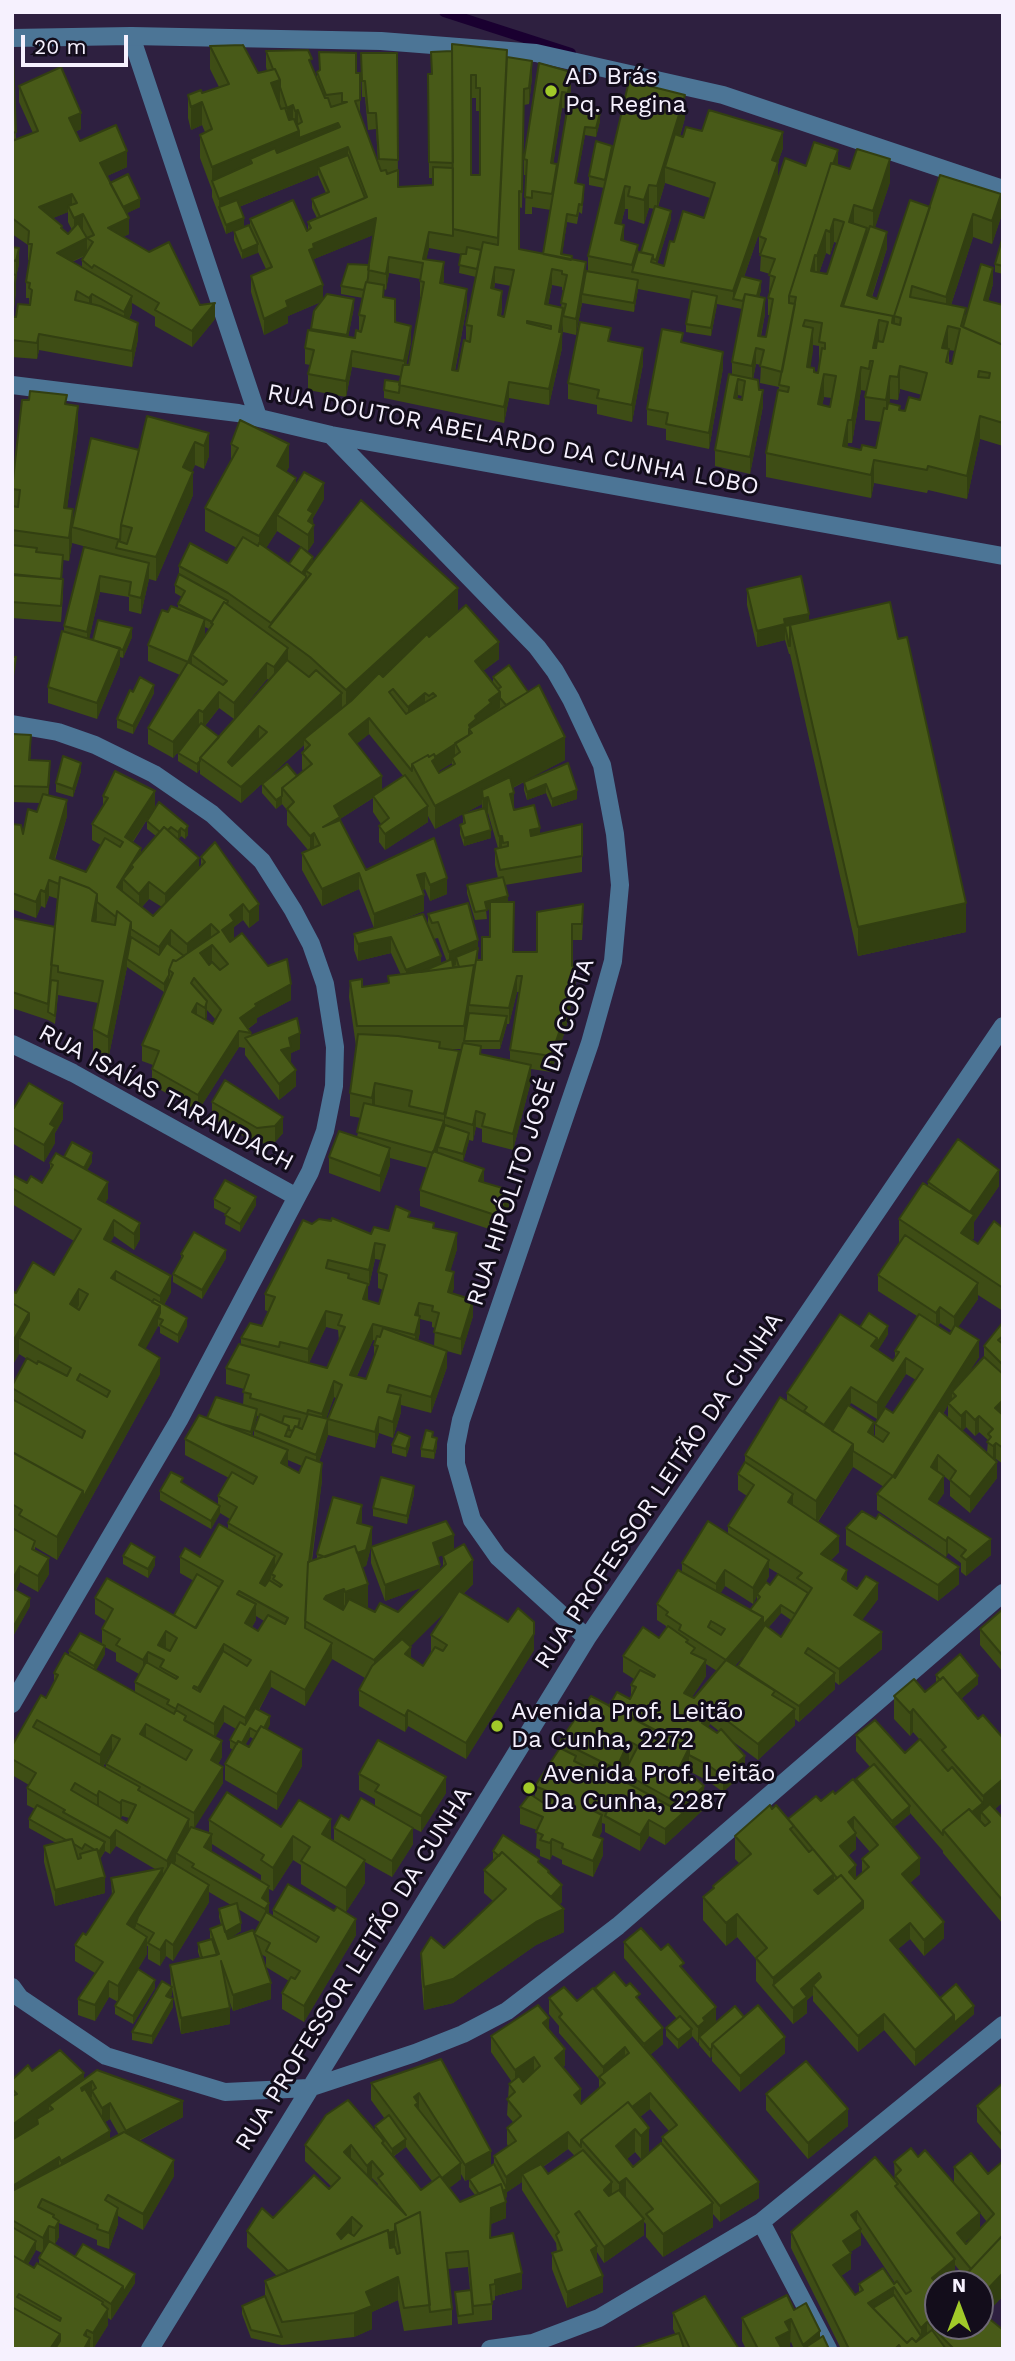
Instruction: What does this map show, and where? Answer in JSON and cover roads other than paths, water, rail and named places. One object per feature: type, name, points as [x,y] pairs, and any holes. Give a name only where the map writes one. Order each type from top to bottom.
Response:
[{"type":"street","points":[[12,38],[131,36],[382,41],[536,53],[723,95],[1003,189]]},
{"type":"street","points":[[131,36],[258,417]]},
{"type":"street","name":"RUA DOUTOR ABELARDO DA CUNHA LOBO","points":[[12,385],[80,391],[258,417],[331,435],[1003,556]]},
{"type":"street","name":"RUA HIPÓLITO JOSÉ DA COSTA","points":[[331,435],[537,647],[572,699],[603,765],[621,885],[613,961],[590,1043],[538,1202],[461,1420],[456,1445],[456,1464],[472,1520],[498,1557],[587,1639]]},
{"type":"street","points":[[12,724],[70,737],[154,774],[212,814],[262,861],[311,944],[325,984],[335,1047],[334,1086],[325,1131],[310,1172],[179,1420],[12,1704]]},
{"type":"street","name":"RUA PROFESSOR LEITÃO DA CUNHA","points":[[150,2349],[587,1639],[1003,1026]]},
{"type":"street","name":"RUA ISAÍAS TARANDACH","points":[[12,1044],[73,1073],[295,1196]]},
{"type":"street","points":[[12,1986],[20,1998],[106,2056],[225,2092],[309,2088],[463,2034],[507,2011],[618,1926],[1003,1593]]},
{"type":"street","points":[[490,2349],[533,2343],[599,2318],[761,2222],[1003,2025]]},
{"type":"street","points":[[761,2222],[828,2349]]},
{"type":"waterway","points":[[444,12],[571,53]]},
{"type":"place","name":"AD Brás Pq. Regina","points":[[551,91]]},
{"type":"place","name":"Avenida Prof. Leitão Da Cunha, 2272","points":[[497,1726]]},
{"type":"place","name":"Avenida Prof. Leitão Da Cunha, 2287","points":[[529,1788]]}]
